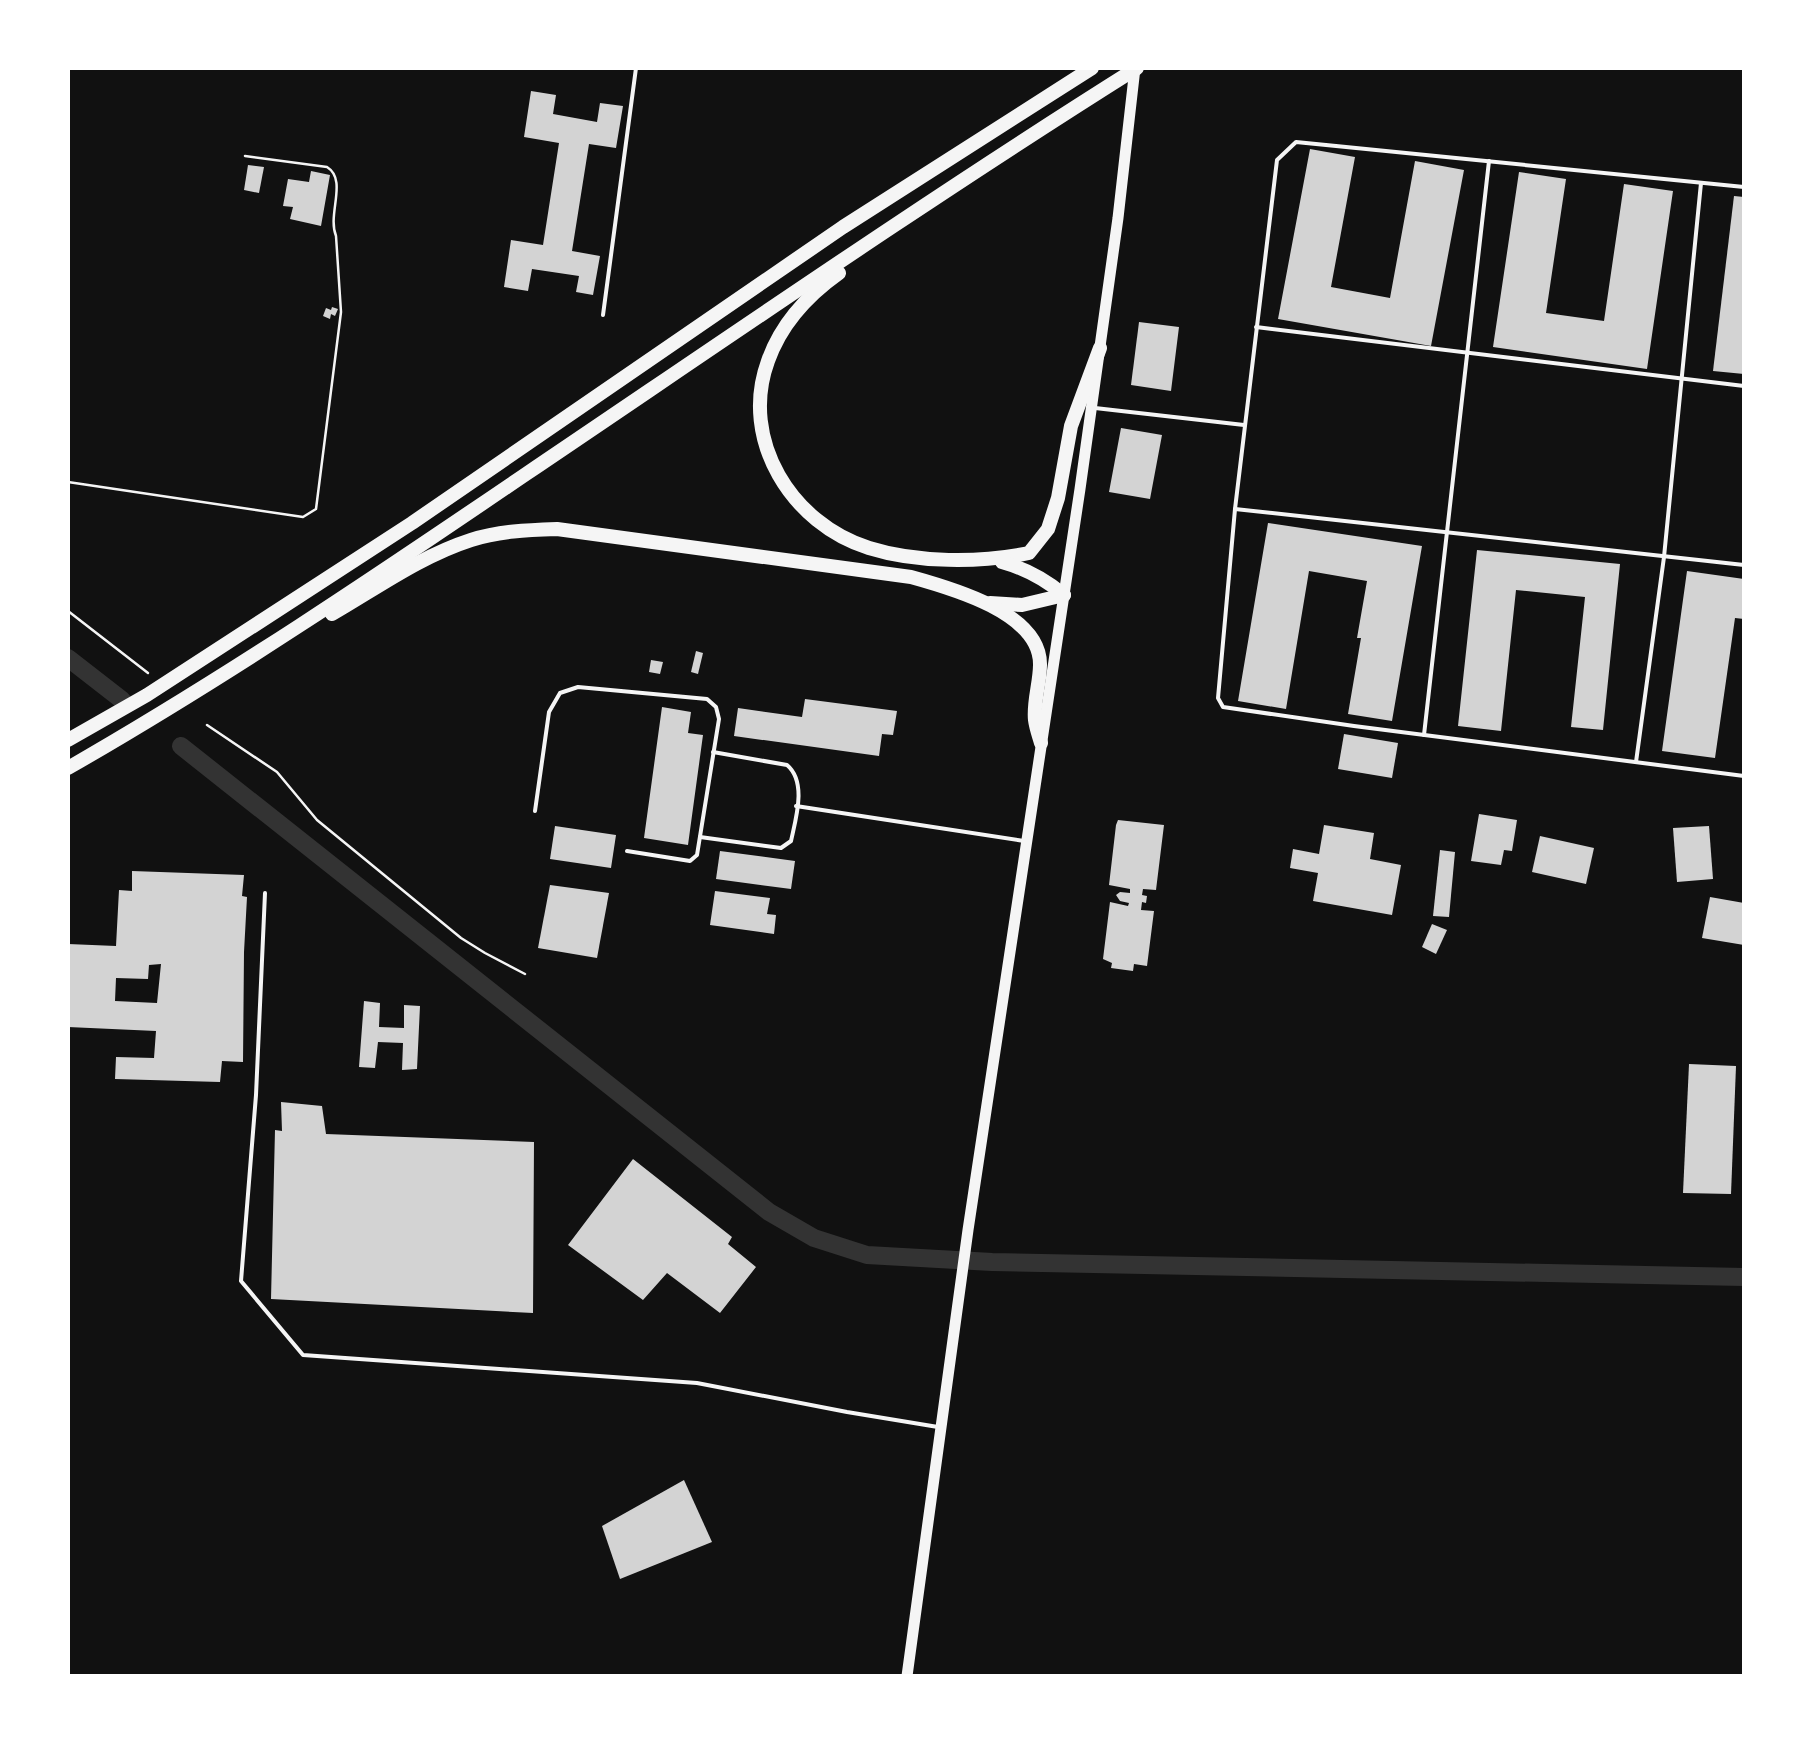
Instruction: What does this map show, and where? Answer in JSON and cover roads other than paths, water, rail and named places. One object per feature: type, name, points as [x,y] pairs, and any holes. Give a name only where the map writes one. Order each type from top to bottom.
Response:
[{"type":"highway","points":[[68,740],[147,695],[412,522],[843,227],[1092,68]]},
{"type":"highway","points":[[168,711],[1136,68]]},
{"type":"highway","points":[[860,254],[800,306],[780,334],[767,362],[760,421],[766,449],[792,496],[812,517],[868,548],[914,558],[997,560],[1029,554],[1048,528],[1058,498],[1071,426],[1100,348]]},
{"type":"highway","points":[[68,768],[443,550],[510,531],[557,529],[911,577],[990,603],[1034,642],[1040,661],[1035,720],[1041,743]]},
{"type":"highway","points":[[997,560],[1025,568],[1064,595]]},
{"type":"highway","points":[[990,603],[1022,605],[1064,595]]},
{"type":"main road","points":[[907,1676],[968,1230],[1092,407],[1136,68]]},
{"type":"lane","points":[[604,315],[636,68]]},
{"type":"lane","points":[[1744,187],[1296,142],[1276,160],[1234,509],[1218,698],[1223,707],[1744,776]]},
{"type":"lane","points":[[1424,735],[1489,161]]},
{"type":"lane","points":[[1636,762],[1664,556],[1702,183]]},
{"type":"lane","points":[[1256,327],[1744,386]]},
{"type":"lane","points":[[1092,407],[1244,426]]},
{"type":"lane","points":[[1234,509],[1744,566]]},
{"type":"lane","points":[[534,811],[549,712],[560,693],[578,688],[707,699],[716,707],[719,720],[697,856],[690,861],[627,850]]},
{"type":"lane","points":[[700,837],[782,848],[791,841],[799,783],[796,772],[787,765],[713,752]]},
{"type":"lane","points":[[796,806],[1026,842]]},
{"type":"lane","points":[[265,893],[256,1095],[241,1281],[303,1355],[698,1382],[942,1428]]},
{"type":"waterway","points":[[68,658],[122,700]]},
{"type":"waterway","points":[[181,746],[769,1212],[814,1238],[867,1255],[992,1262],[1744,1277]]}]
